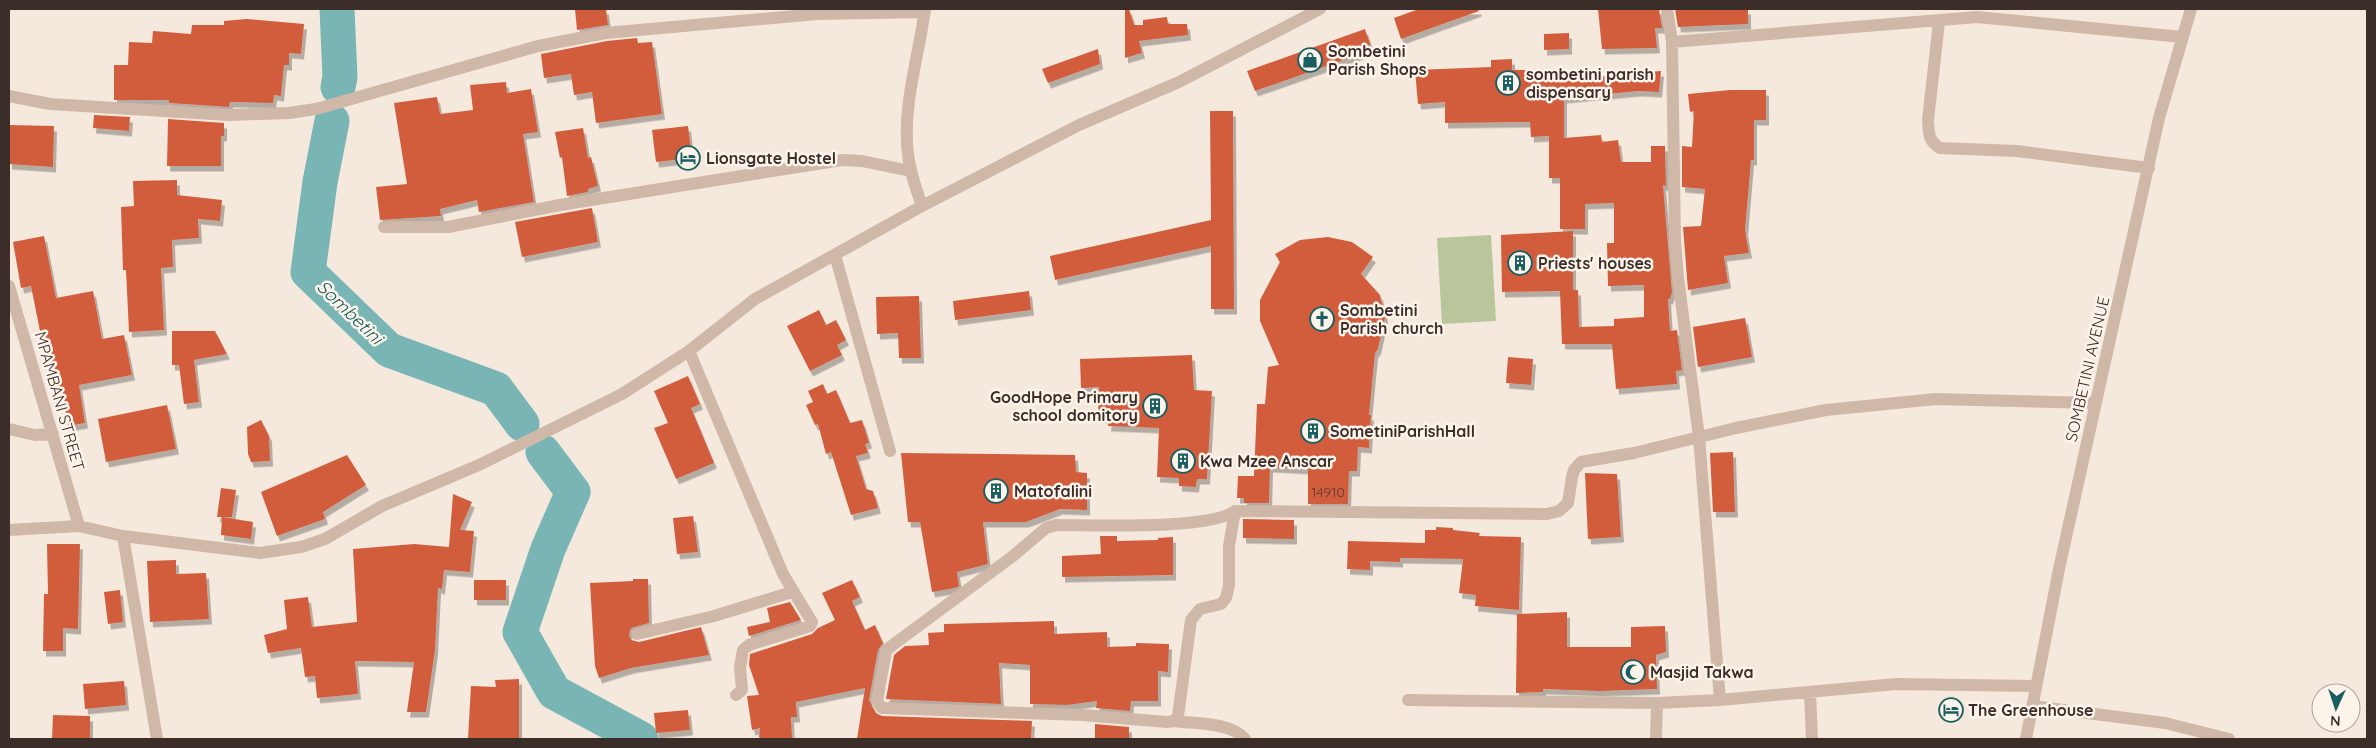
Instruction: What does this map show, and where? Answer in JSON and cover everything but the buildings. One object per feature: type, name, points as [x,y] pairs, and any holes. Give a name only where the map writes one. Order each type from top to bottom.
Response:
[{"type":"street","points":[[9,530],[79,526],[123,536],[260,553],[301,547],[325,539],[382,506],[479,465],[622,394],[688,351],[755,299],[922,206],[1079,125],[1179,82],[1320,9]]},
{"type":"street","points":[[1667,9],[1672,42],[1677,260],[1699,437],[1720,700]]},
{"type":"street","name":"SOMBETINI AVENUE","points":[[2026,739],[2095,403],[2159,118],[2191,9]]},
{"type":"street","points":[[9,96],[50,104],[168,112],[228,115],[289,113],[316,109],[538,46],[606,33],[818,14],[925,10],[907,118],[910,171],[922,206]]},
{"type":"street","points":[[1672,42],[1939,22],[1962,14],[2182,37]]},
{"type":"street","points":[[1939,22],[1928,120],[1929,136],[1933,143],[1940,148],[2017,151],[2149,168]]},
{"type":"street","points":[[384,227],[448,227],[560,205],[842,160],[862,161],[910,171]]},
{"type":"street","points":[[835,255],[890,450]]},
{"type":"street","name":"MPAMBANI STREET","points":[[9,286],[79,526]]},
{"type":"street","points":[[688,351],[792,592],[812,622],[810,626],[749,646],[743,650],[740,667],[742,690],[736,695]]},
{"type":"street","points":[[1245,739],[1234,731],[1223,727],[1174,721],[1082,715],[882,708],[877,701],[886,651],[890,647],[1013,556],[1046,528],[1056,525],[1186,524],[1227,517],[1235,511],[1547,514],[1559,511],[1568,503],[1574,470],[1582,462],[1634,453],[1826,410],[1913,400],[2095,403]]},
{"type":"street","points":[[9,429],[35,435],[53,434]]},
{"type":"street","points":[[1174,721],[1178,716],[1191,620],[1200,609],[1221,604],[1226,598],[1229,585],[1228,546],[1235,511]]},
{"type":"street","points":[[123,536],[157,739]]},
{"type":"street","points":[[637,634],[714,616],[792,592]]},
{"type":"street","points":[[1408,700],[1656,703],[1810,693],[1849,687],[1896,684],[2036,686]]},
{"type":"street","points":[[1810,693],[1812,739]]},
{"type":"street","points":[[1656,703],[1656,739]]},
{"type":"street","points":[[2032,706],[2165,723],[2230,739]]},
{"type":"green space","points":[[1491,235],[1496,321],[1442,324],[1437,238]]},
{"type":"waterway","name":"Sombetini","points":[[337,9],[340,77],[338,87]]},
{"type":"waterway","name":"Sombetini","points":[[332,121],[320,182],[308,272],[389,350],[496,389],[522,424]]},
{"type":"waterway","name":"Sombetini","points":[[543,452],[573,492],[548,549],[520,632],[554,692],[641,739]]},
{"type":"place","name":"Sombetini Parish Shops","points":[[1310,60]]},
{"type":"place","name":"sombetini parish dispensary","points":[[1508,83]]},
{"type":"place","name":"Lionsgate Hostel","points":[[688,158]]},
{"type":"place","name":"Priests' houses","points":[[1520,263]]},
{"type":"place","name":"Sombetini Parish church","points":[[1322,319]]},
{"type":"place","name":"GoodHope Primary school domitory","points":[[1155,406]]},
{"type":"place","name":"SometiniParishHall","points":[[1313,431]]},
{"type":"place","name":"Kwa Mzee Anscar","points":[[1183,461]]},
{"type":"place","name":"Matofalini","points":[[996,491]]},
{"type":"place","name":"Masjid Takwa","points":[[1633,672]]},
{"type":"place","name":"The Greenhouse","points":[[1951,710]]}]
